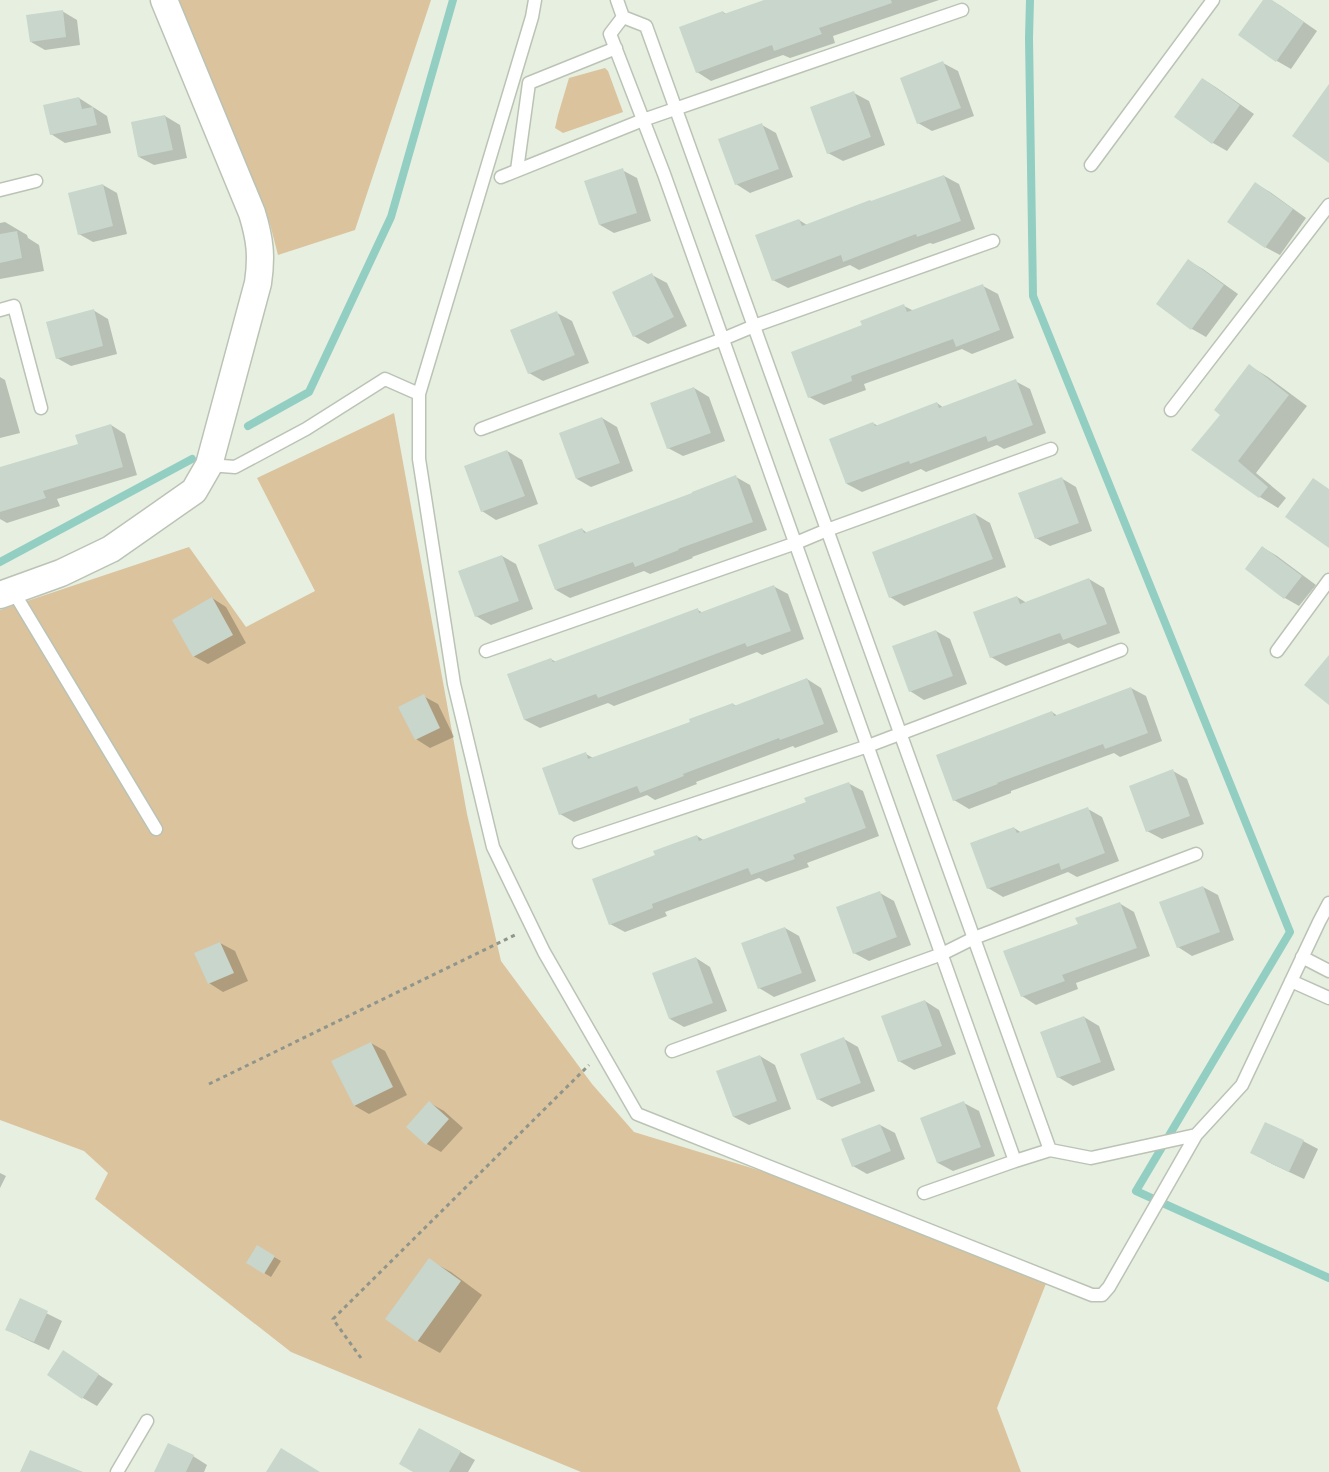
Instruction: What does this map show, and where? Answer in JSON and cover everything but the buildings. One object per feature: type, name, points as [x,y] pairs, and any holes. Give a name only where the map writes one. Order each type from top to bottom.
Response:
[{"type":"street","points":[[6,593],[61,573],[111,549],[194,491],[209,465],[258,283],[261,262],[258,235],[252,213],[164,0]]},
{"type":"lane","points":[[535,0],[532,17],[419,394],[419,459],[454,684],[492,847],[544,952],[637,1114],[1092,1295],[1102,1295],[1109,1287],[1196,1135],[1242,1085],[1302,956],[1329,903]]},
{"type":"lane","points":[[617,0],[623,17],[646,26],[1050,1150]]},
{"type":"lane","points":[[1091,165],[1214,0]]},
{"type":"lane","points":[[501,176],[676,108],[962,10]]},
{"type":"lane","points":[[623,17],[610,34],[664,174],[1015,1161]]},
{"type":"lane","points":[[517,170],[529,83],[616,48]]},
{"type":"lane","points":[[0,190],[36,181]]},
{"type":"lane","points":[[1171,410],[1329,205]]},
{"type":"lane","points":[[481,429],[754,326],[992,241]]},
{"type":"lane","points":[[0,310],[14,306],[41,408]]},
{"type":"lane","points":[[209,465],[235,467],[306,429],[385,379],[419,394]]},
{"type":"lane","points":[[486,651],[796,543],[1051,449]]},
{"type":"lane","points":[[1278,651],[1329,580]]},
{"type":"lane","points":[[6,593],[156,829]]},
{"type":"lane","points":[[579,842],[868,746],[1121,650]]},
{"type":"lane","points":[[672,1051],[942,954],[974,938],[1196,854]]},
{"type":"lane","points":[[1302,956],[1329,971]]},
{"type":"lane","points":[[1291,981],[1329,998]]},
{"type":"lane","points":[[924,1193],[1050,1150],[1092,1158],[1196,1135]]},
{"type":"lane","points":[[117,1472],[147,1421]]},
{"type":"path","points":[[209,1084],[532,927]]},
{"type":"path","points":[[361,1358],[333,1319],[602,1053]]},
{"type":"shaded area","points":[[172,0],[431,0],[355,230],[278,255],[270,224]]},
{"type":"shaded area","points":[[605,68],[608,71],[623,112],[563,133],[555,128],[569,78]]},
{"type":"shaded area","points":[[394,413],[467,814],[501,961],[592,1084],[634,1132],[850,1198],[1047,1281],[997,1408],[1021,1472],[581,1472],[291,1352],[95,1199],[108,1173],[84,1151],[0,1120],[0,610],[189,547],[246,627],[315,591],[257,478]]},
{"type":"waterway","points":[[248,426],[309,392],[391,217],[453,0]]},
{"type":"waterway","points":[[1030,0],[1033,296],[1290,932],[1136,1191],[1329,1278]]},
{"type":"waterway","points":[[0,562],[192,459]]}]
